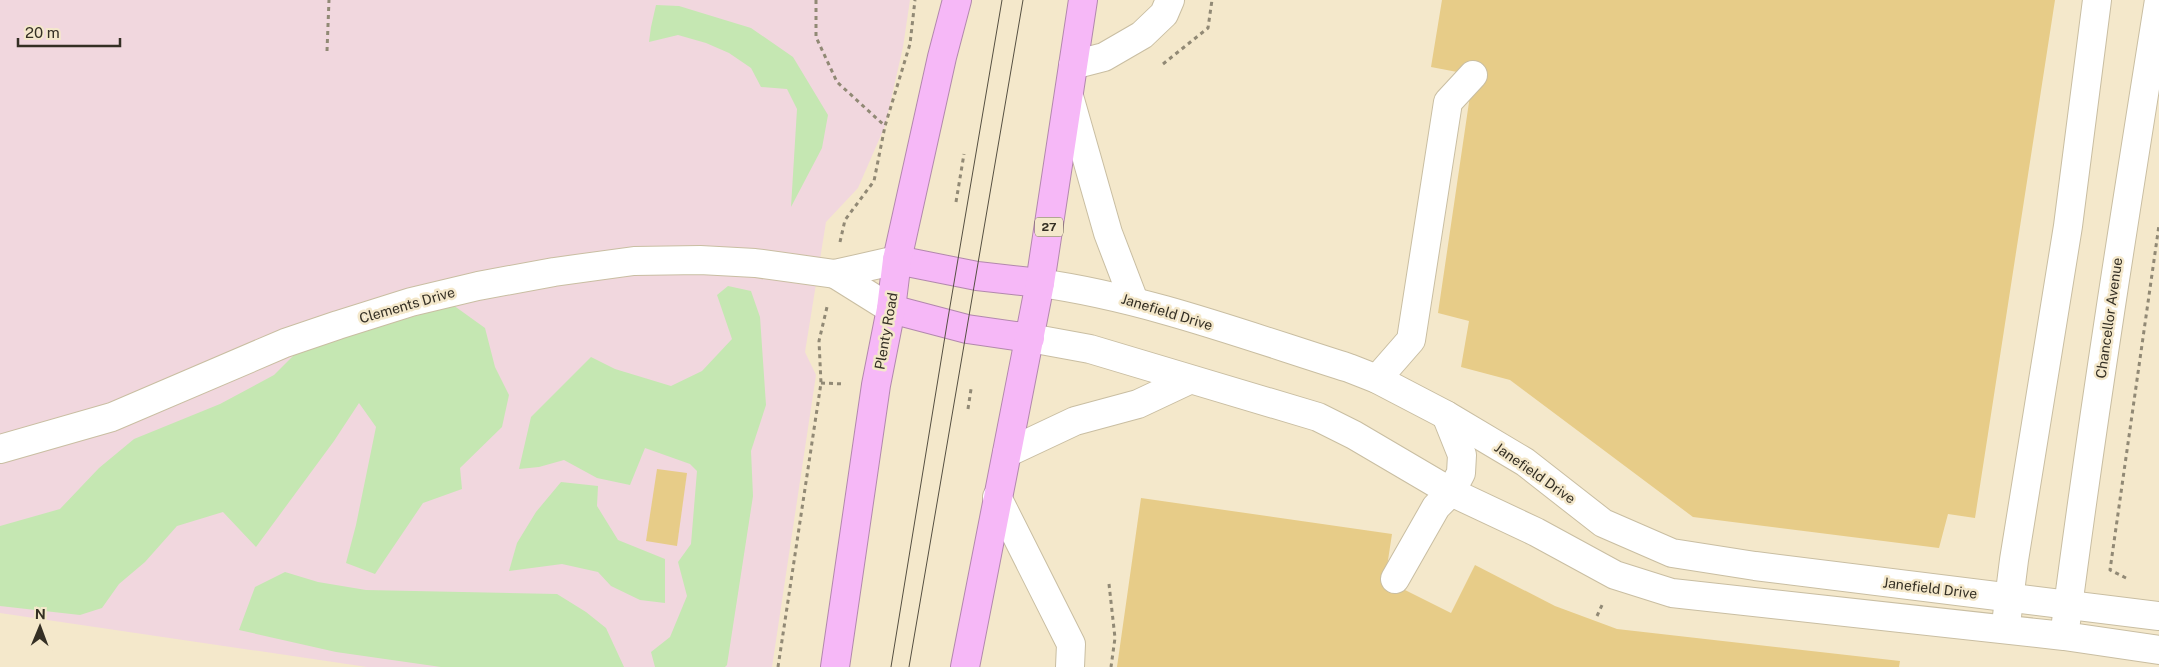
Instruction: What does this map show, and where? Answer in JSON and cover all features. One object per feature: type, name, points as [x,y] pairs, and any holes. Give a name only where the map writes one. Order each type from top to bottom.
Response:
[{"type":"highway","name":"Plenty Road","points":[[835,667],[876,385],[891,309],[897,260],[942,57],[957,0]]},
{"type":"highway","name":"27","points":[[1007,453],[1040,282],[1082,0]]},
{"type":"highway","name":"Janefield Drive","points":[[897,260],[977,276],[1040,282]]},
{"type":"highway","points":[[891,309],[967,329],[1030,338]]},
{"type":"highway","points":[[965,667],[1007,453]]},
{"type":"street","points":[[1073,65],[1104,57],[1142,36],[1164,14],[1170,0]]},
{"type":"street","points":[[2006,630],[2009,598],[2068,226],[2098,0]]},
{"type":"street","name":"Chancellor Avenue","points":[[2064,636],[2114,283],[2158,0]]},
{"type":"street","points":[[1377,379],[1411,340],[1448,102],[1473,75]]},
{"type":"street","points":[[1069,96],[1108,233],[1134,301]]},
{"type":"street","name":"Clements Drive","points":[[0,449],[112,417],[285,344],[338,325],[411,302],[478,286],[554,272],[634,261],[700,260],[755,263],[835,274],[897,260]]},
{"type":"street","name":"Clements Drive","points":[[835,274],[891,309]]},
{"type":"street","name":"Janefield Drive","points":[[1040,282],[1080,288],[1134,301],[1349,368],[1377,379],[1446,415],[1525,462],[1603,523],[1672,553],[1755,566],[2159,616]]},
{"type":"street","points":[[1030,338],[1090,349],[1318,417],[1354,435],[1451,492],[1536,532],[1615,575],[1672,593],[2064,636],[2159,650]]},
{"type":"street","points":[[1007,453],[1075,421],[1138,404],[1189,380]]},
{"type":"street","points":[[1395,580],[1436,507],[1451,492],[1461,473],[1462,455],[1446,415]]},
{"type":"street","points":[[998,497],[1071,644],[1070,667]]},
{"type":"path","points":[[327,51],[329,0]]},
{"type":"path","points":[[816,0],[816,37],[837,82],[885,126]]},
{"type":"path","points":[[778,667],[820,383],[820,342],[835,274],[844,220],[874,181],[885,126],[910,44],[915,0]]},
{"type":"path","points":[[1163,64],[1208,28],[1212,0]]},
{"type":"path","points":[[956,202],[964,154]]},
{"type":"path","points":[[2134,582],[2110,570],[2159,225]]},
{"type":"path","points":[[968,409],[971,389]]},
{"type":"path","points":[[1109,584],[1116,638],[1111,667]]},
{"type":"shaded area","points":[[0,0],[910,0],[903,47],[885,126],[858,188],[826,222],[805,352],[816,375],[772,667],[367,667],[0,613]]},
{"type":"green space","points":[[656,5],[679,6],[751,28],[793,57],[828,115],[822,148],[791,207],[797,109],[787,89],[761,87],[751,68],[729,53],[706,43],[678,35],[649,42]]},
{"type":"green space","points":[[728,286],[751,291],[760,317],[766,405],[751,451],[753,496],[727,665],[725,667],[655,667],[651,652],[670,637],[687,596],[678,562],[691,544],[697,471],[690,464],[645,448],[630,485],[597,478],[564,460],[539,467],[519,469],[531,417],[591,357],[615,369],[671,386],[702,371],[732,339],[717,295]]},
{"type":"green space","points":[[453,305],[485,328],[495,367],[509,395],[502,427],[460,468],[462,489],[423,503],[375,574],[346,563],[356,525],[376,427],[359,403],[334,441],[256,547],[223,512],[177,526],[145,562],[119,584],[102,608],[80,615],[0,606],[0,526],[60,509],[99,468],[134,439],[220,404],[274,375],[299,350]]},
{"type":"green space","points":[[561,482],[598,486],[597,506],[618,540],[665,559],[665,603],[640,600],[611,586],[598,572],[562,564],[509,571],[517,543],[536,512]]},
{"type":"green space","points":[[285,572],[318,582],[366,590],[557,594],[586,612],[606,628],[624,667],[441,667],[336,652],[239,630],[255,587]]},
{"type":"building","points":[[1442,0],[2055,0],[1975,518],[1948,514],[1939,548],[1693,517],[1510,380],[1461,367],[1469,321],[1438,313],[1473,75],[1431,67]]},
{"type":"building","points":[[657,469],[687,473],[677,546],[646,541]]},
{"type":"building","points":[[1141,498],[1392,534],[1385,580],[1451,613],[1475,565],[1555,606],[1617,629],[1900,661],[1899,667],[1117,667]]},
{"type":"tram line","points":[[891,667],[1002,0]]},
{"type":"tram line","points":[[909,667],[1023,0]]}]
